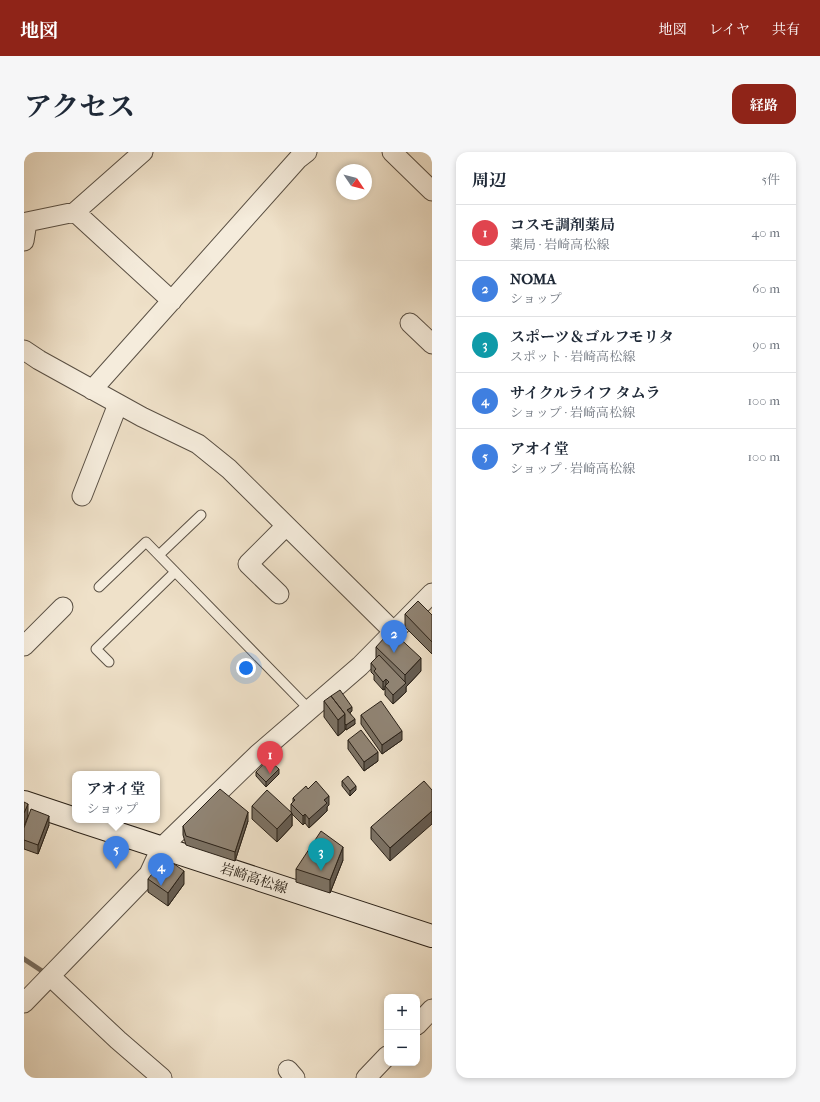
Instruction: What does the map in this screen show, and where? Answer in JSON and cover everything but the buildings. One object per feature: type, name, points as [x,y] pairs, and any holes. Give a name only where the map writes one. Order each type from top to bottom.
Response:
[{"type":"main road","name":"岩崎高松線","points":[[24,802],[72,819]]},
{"type":"main road","name":"岩崎高松線","points":[[85,823],[432,936]]},
{"type":"street","points":[[24,241],[26,221],[75,212],[143,152]]},
{"type":"street","points":[[92,390],[298,159],[307,152]]},
{"type":"street","points":[[392,152],[432,191]]},
{"type":"street","points":[[75,212],[172,301]]},
{"type":"street","points":[[410,323],[432,344]]},
{"type":"street","points":[[24,350],[92,390],[198,444],[229,469],[394,632]]},
{"type":"street","points":[[82,496],[118,404]]},
{"type":"street","points":[[279,594],[248,564],[286,526]]},
{"type":"street","points":[[24,1004],[149,874],[161,848],[257,755],[360,666],[394,632],[429,603]]},
{"type":"street","points":[[24,646],[63,607]]},
{"type":"street","points":[[50,976],[118,1040],[162,1078]]},
{"type":"street","points":[[420,1022],[432,1009]]},
{"type":"street","points":[[366,1078],[384,1059]]},
{"type":"lane","points":[[159,555],[201,515]]},
{"type":"lane","points":[[99,587],[146,542],[309,709]]},
{"type":"lane","points":[[109,662],[96,648],[175,572]]},
{"type":"waterway","points":[[24,959],[42,971]]},
{"type":"place","name":"NOMA","points":[[394,653]]},
{"type":"place","name":"コスモ調剤薬局","points":[[270,774]]},
{"type":"place","name":"アオイ堂","points":[[116,869]]},
{"type":"place","name":"スポーツ＆ゴルフモリタ","points":[[321,871]]},
{"type":"place","name":"サイクルライフ タムラ","points":[[161,886]]}]
